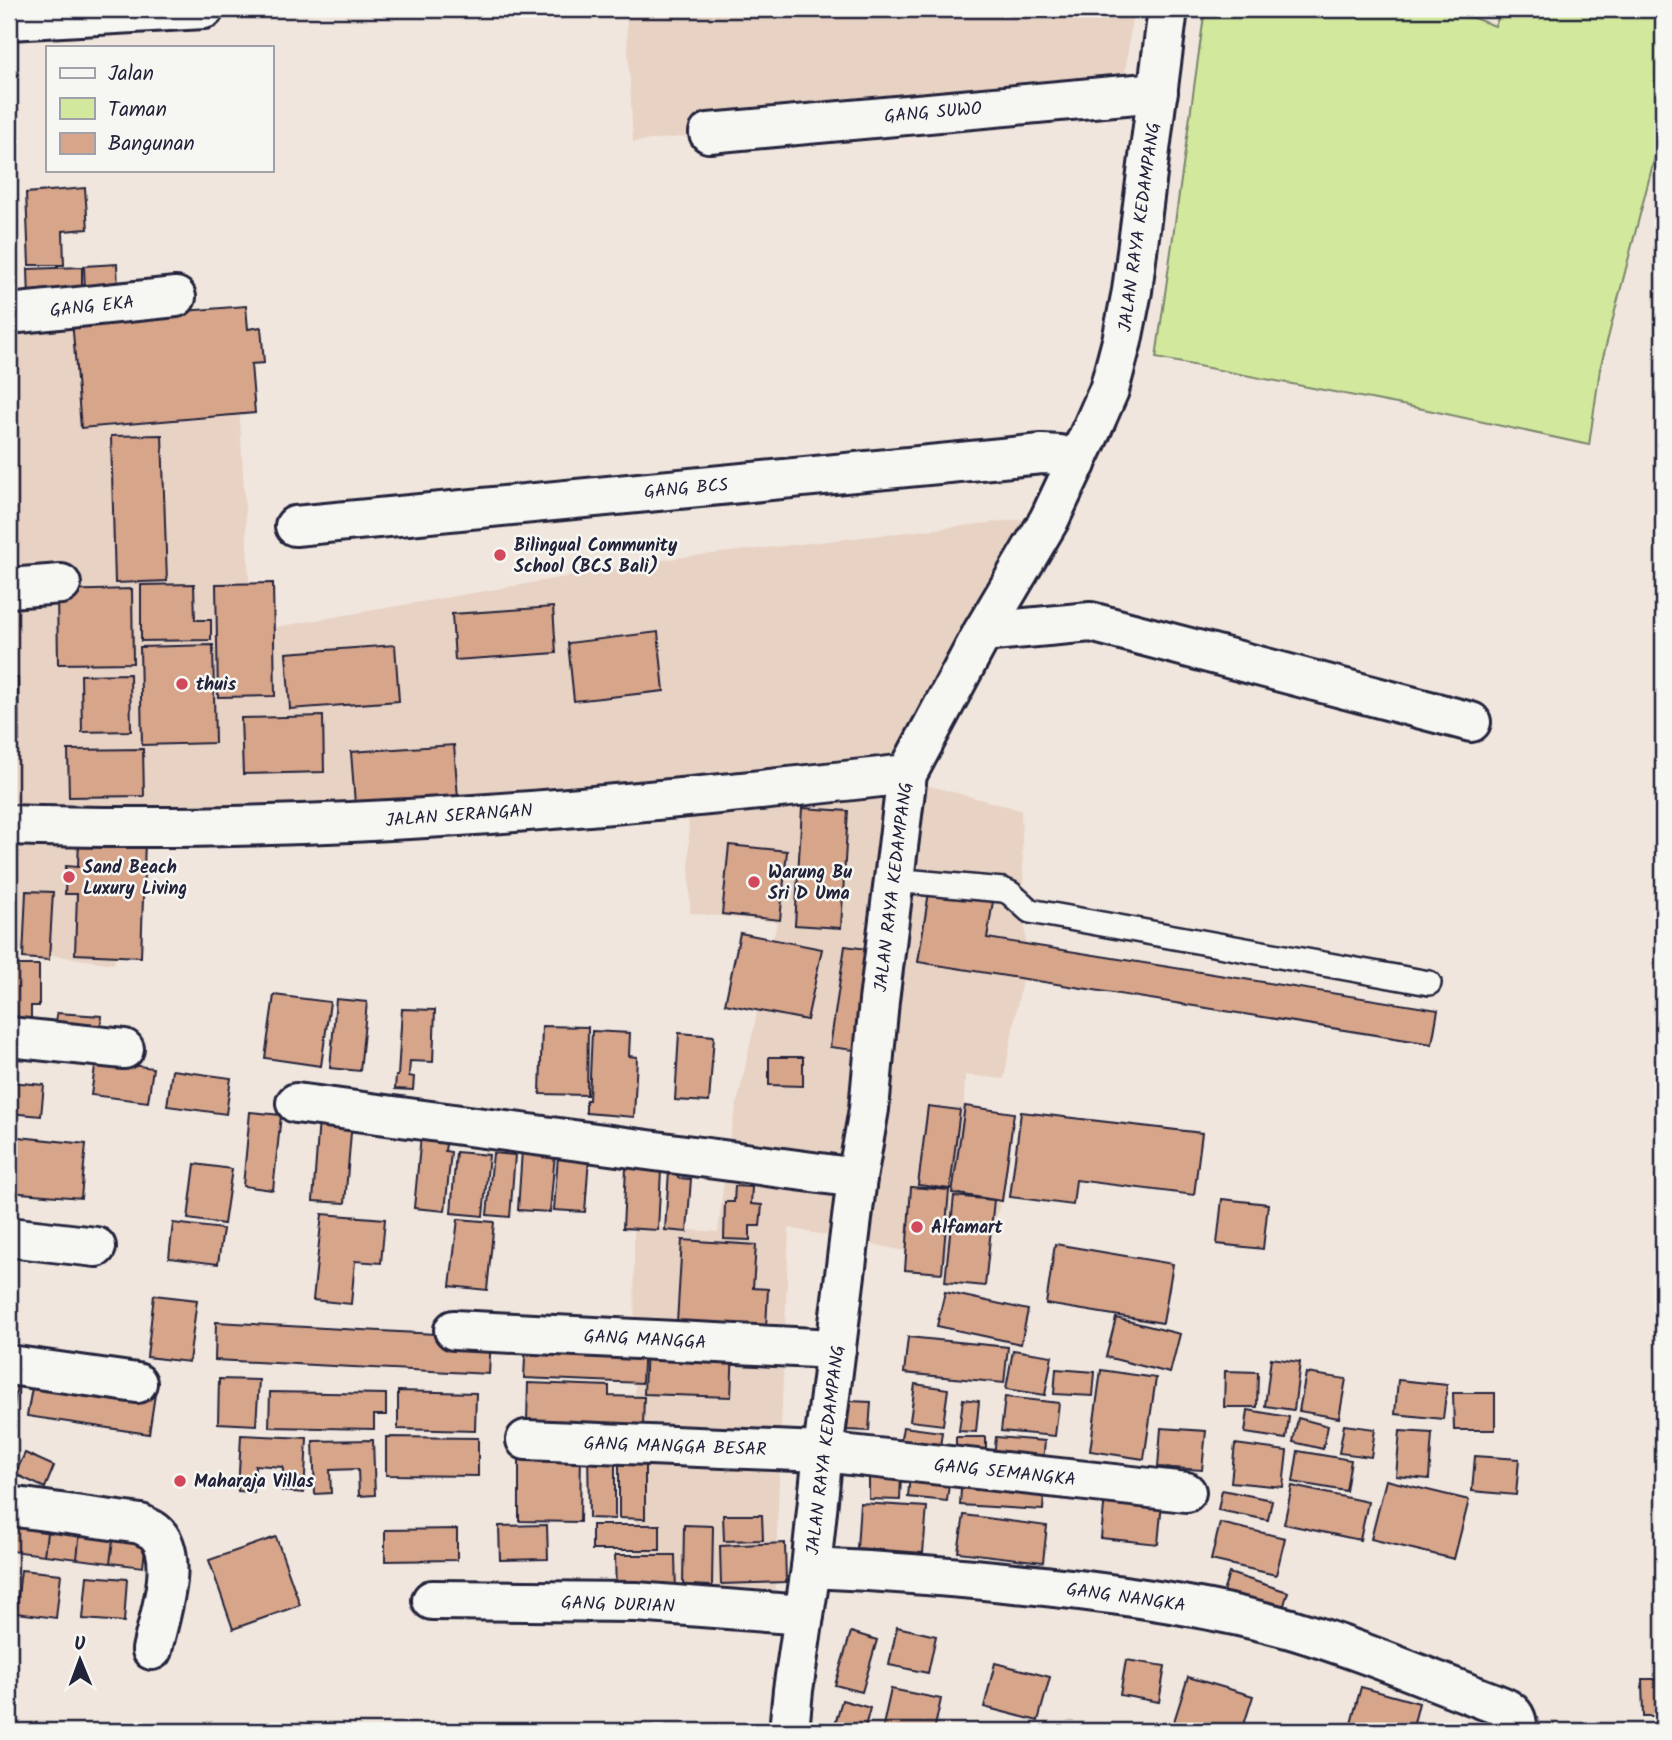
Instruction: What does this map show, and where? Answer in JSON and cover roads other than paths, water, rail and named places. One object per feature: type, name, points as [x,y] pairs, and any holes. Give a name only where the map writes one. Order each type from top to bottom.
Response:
[{"type":"street","points":[[9,20],[204,9]]},
{"type":"street","name":"JALAN RAYA KEDAMPANG","points":[[789,1731],[857,1178],[869,1109],[907,774],[983,632],[1048,520],[1108,390],[1132,291],[1168,9]]},
{"type":"street","name":"GANG SUWO","points":[[709,133],[1158,92]]},
{"type":"street","name":"GANG EKA","points":[[9,314],[176,297]]},
{"type":"street","name":"GANG BCS","points":[[295,526],[1042,454],[1060,455],[1076,464]]},
{"type":"street","points":[[9,588],[61,584]]},
{"type":"street","points":[[983,632],[1091,622],[1471,722]]},
{"type":"street","name":"JALAN SERANGAN","points":[[9,825],[119,829],[341,823],[644,803],[907,774]]},
{"type":"street","points":[[9,1037],[124,1049]]},
{"type":"street","points":[[296,1102],[857,1178]]},
{"type":"street","points":[[9,1237],[96,1247]]},
{"type":"street","name":"GANG MANGGA","points":[[454,1330],[836,1349]]},
{"type":"street","points":[[9,1365],[137,1383]]},
{"type":"street","name":"GANG MANGGA BESAR","points":[[526,1440],[823,1452]]},
{"type":"street","name":"GANG SEMANGKA","points":[[823,1452],[1186,1492]]},
{"type":"street","points":[[9,1506],[141,1524],[156,1532],[165,1547],[169,1571],[152,1650]]},
{"type":"street","name":"GANG NANGKA","points":[[811,1568],[918,1573],[1144,1597],[1212,1610],[1292,1629],[1508,1709],[1516,1717],[1517,1731]]},
{"type":"street","name":"GANG DURIAN","points":[[432,1600],[636,1602],[804,1615]]},
{"type":"lane","points":[[893,880],[1003,890],[1030,911],[1429,983]]},
{"type":"place","name":"Bilingual Community School (BCS Bali)","points":[[500,555]]},
{"type":"place","name":"thuis","points":[[182,684]]},
{"type":"place","name":"Sand Beach Luxury Living","points":[[69,877]]},
{"type":"place","name":"Warung Bu Sri D Uma","points":[[754,882]]},
{"type":"place","name":"Alfamart","points":[[917,1227]]},
{"type":"place","name":"Maharaja Villas","points":[[180,1481]]}]
